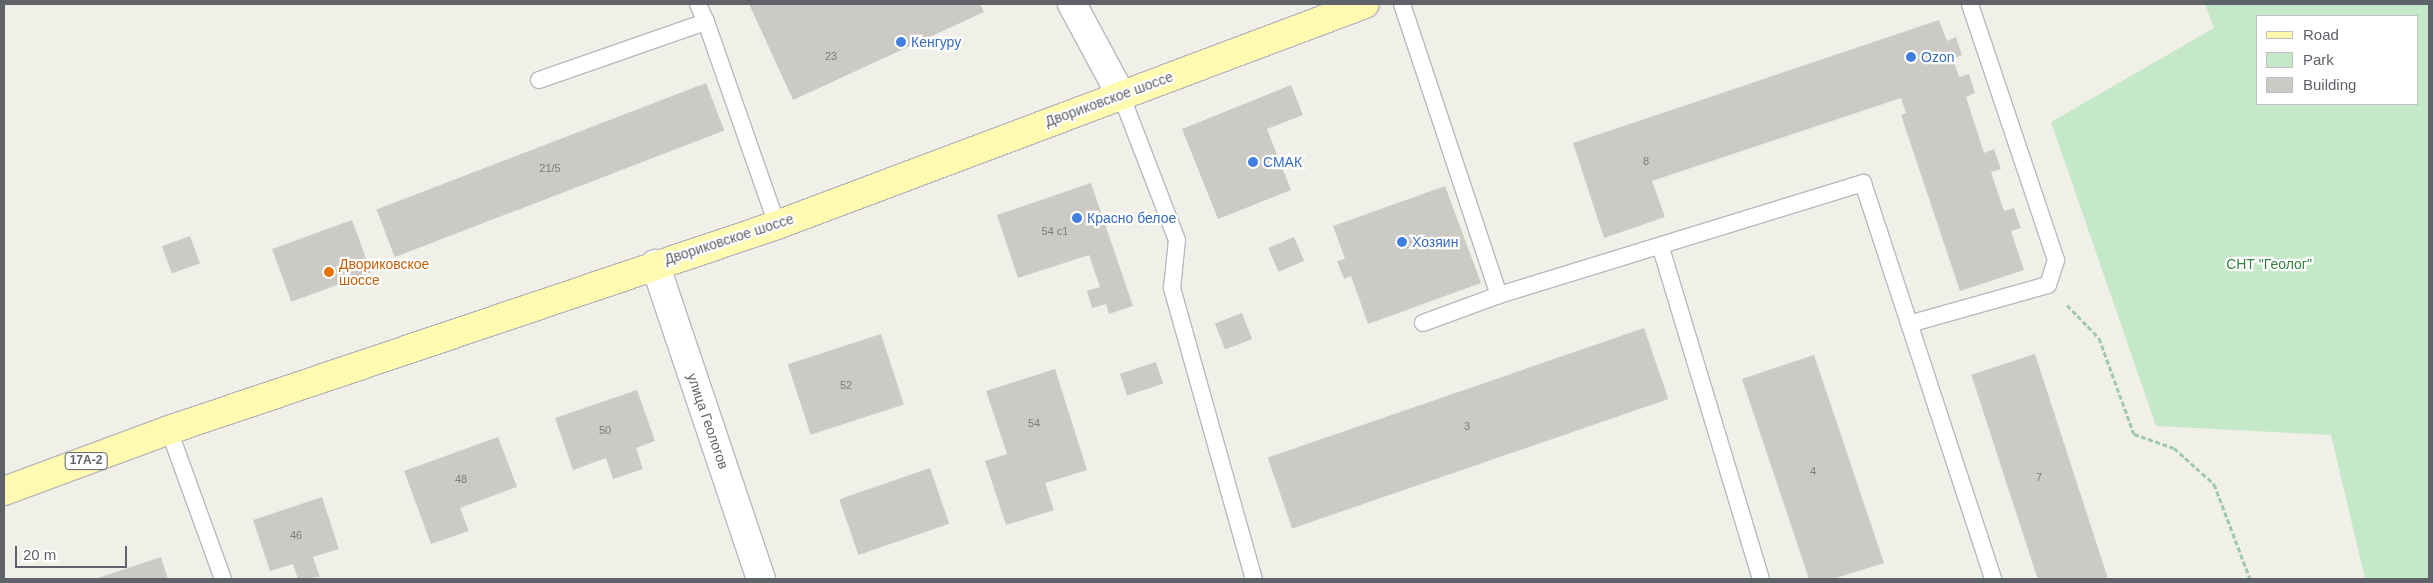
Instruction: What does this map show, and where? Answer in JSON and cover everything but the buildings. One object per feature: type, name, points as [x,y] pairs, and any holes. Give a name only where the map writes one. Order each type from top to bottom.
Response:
[{"type":"main road","name":"Двориковское шоссе","points":[[4,491],[169,430],[777,224],[1365,4]]},
{"type":"street","points":[[1072,4],[1121,95]]},
{"type":"street","name":"улица Геологов","points":[[655,264],[761,579]]},
{"type":"lane","points":[[698,4],[777,224]]},
{"type":"lane","points":[[1402,4],[1499,295]]},
{"type":"lane","points":[[1909,324],[2048,285],[2056,260],[1970,4]]},
{"type":"lane","points":[[539,80],[706,22]]},
{"type":"lane","points":[[1121,95],[1177,240],[1172,288],[1254,579]]},
{"type":"lane","points":[[1423,323],[1499,295],[1661,248],[1862,182],[1993,579]]},
{"type":"lane","points":[[1661,248],[1761,579]]},
{"type":"lane","points":[[169,430],[222,579]]},
{"type":"path","points":[[2048,285],[2099,338],[2134,434],[2174,448],[2214,484],[2250,579]]},
{"type":"green space","name":"СНТ \"Геолог\"","points":[[2205,4],[2429,4],[2429,579],[2365,579],[2331,435],[2156,426],[2051,122],[2214,28]]},
{"type":"place","name":"Кенгуру","points":[[901,42]]},
{"type":"place","name":"Ozon","points":[[1911,57]]},
{"type":"place","name":"СМАК","points":[[1253,162]]},
{"type":"place","name":"Красно белое","points":[[1077,218]]},
{"type":"place","name":"Хозяин","points":[[1402,242]]},
{"type":"place","name":"Двориковское шоссе","points":[[329,272]]}]
